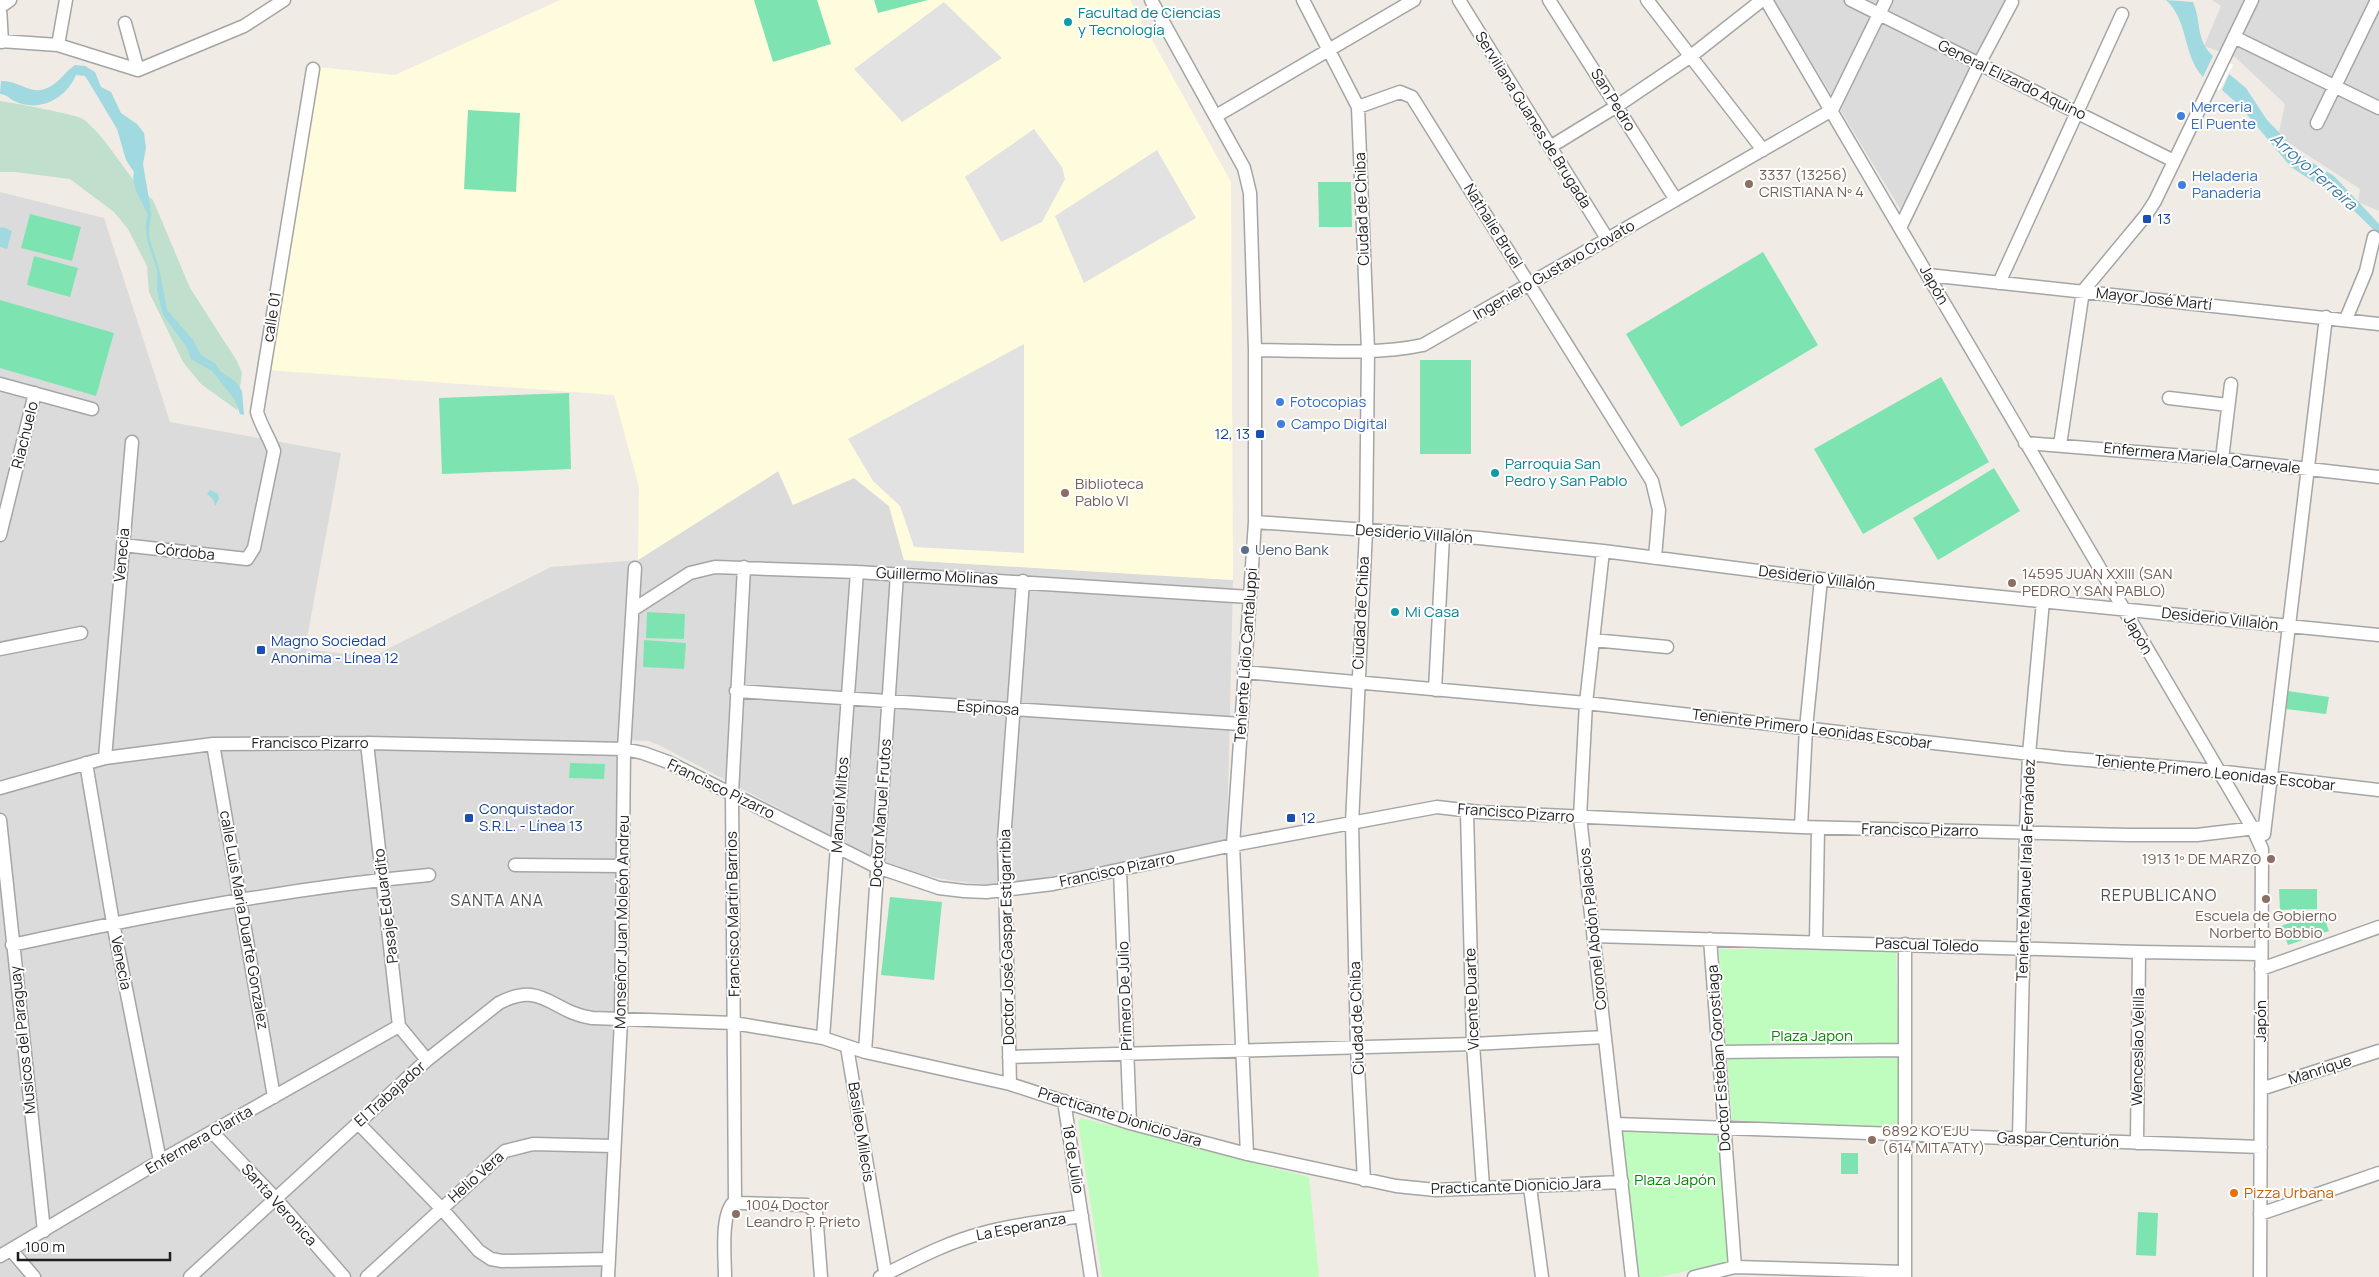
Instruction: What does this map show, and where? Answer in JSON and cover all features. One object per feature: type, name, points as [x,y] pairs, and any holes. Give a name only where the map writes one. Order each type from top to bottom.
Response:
[{"type":"street","points":[[10,0],[0,7],[1,42],[58,45],[138,70],[244,26],[284,0]]},
{"type":"street","points":[[58,45],[66,0]]},
{"type":"street","name":"Teniente Lidio Cantaluppi","points":[[1151,0],[1216,116],[1249,180],[1254,350],[1255,522],[1233,845],[1247,1154]]},
{"type":"street","name":"Ciudad de Chiba","points":[[1303,0],[1358,107],[1368,350],[1366,531],[1357,681],[1352,823],[1357,1048],[1364,1180]]},
{"type":"street","points":[[1216,116],[1414,0]]},
{"type":"street","name":"Serviliana Guanes de Brugada","points":[[1460,0],[1608,240]]},
{"type":"street","name":"San Pedro","points":[[1549,0],[1676,200]]},
{"type":"street","points":[[1647,0],[1763,150]]},
{"type":"street","points":[[1550,147],[1617,106],[1691,56],[1764,0]]},
{"type":"street","name":"Japón","points":[[1764,0],[1832,110],[2024,443],[2217,771],[2259,828]]},
{"type":"street","name":"General Elizardo Aquino","points":[[1851,0],[2174,160]]},
{"type":"street","points":[[1832,110],[1886,0]]},
{"type":"street","points":[[2060,445],[2083,291],[2146,215],[2252,0]]},
{"type":"street","points":[[2317,123],[2377,0]]},
{"type":"street","points":[[1900,228],[1979,64],[2012,2]]},
{"type":"street","points":[[1999,282],[2122,14]]},
{"type":"street","points":[[126,23],[138,70]]},
{"type":"street","points":[[2234,37],[2379,108]]},
{"type":"street","name":"calle 01","points":[[247,559],[254,548],[273,465],[274,451],[257,412],[313,69]]},
{"type":"street","name":"Nathalie Bruel","points":[[1358,107],[1400,92],[1412,97],[1652,482],[1659,510],[1655,558]]},
{"type":"street","name":"Ingeniero Gustavo Crovato","points":[[1254,350],[1368,350],[1408,348],[1423,345],[1832,110]]},
{"type":"street","points":[[2346,320],[2366,271],[2374,238]]},
{"type":"street","name":"Mayor José Martí","points":[[1928,275],[2379,324]]},
{"type":"street","name":"Japón","points":[[2260,1277],[2262,849],[2259,828],[2269,778],[2289,626],[2326,317]]},
{"type":"street","points":[[0,384],[92,408]]},
{"type":"street","points":[[2222,460],[2231,384]]},
{"type":"street","name":"Riachuelo","points":[[0,535],[36,394]]},
{"type":"street","points":[[2169,398],[2228,405]]},
{"type":"street","name":"Venecia","points":[[105,758],[132,442]]},
{"type":"street","name":"Enfermera Mariela Carnevale","points":[[2024,443],[2222,460],[2379,477]]},
{"type":"street","name":"Desiderio Villalón","points":[[1255,522],[1443,536],[1603,551],[1821,579],[2379,635]]},
{"type":"street","points":[[1435,690],[1443,536]]},
{"type":"street","name":"Córdoba","points":[[123,545],[247,559]]},
{"type":"street","name":"Coronel Abdón Palacios","points":[[1603,551],[1586,703],[1580,817],[1632,1277]]},
{"type":"street","name":"Guillermo Molinas","points":[[634,609],[699,569],[715,567],[1023,581],[1250,597]]},
{"type":"street","name":"Francisco Martín Barrios","points":[[735,1201],[732,793],[744,567]]},
{"type":"street","name":"Monseñor Juan Moleón Andreu","points":[[608,1277],[621,1020],[624,749],[635,568]]},
{"type":"street","name":"Manuel Miltos","points":[[823,1038],[857,572]]},
{"type":"street","name":"Doctor Manuel Frutos","points":[[856,1049],[877,868],[897,574]]},
{"type":"street","points":[[1801,827],[1806,728],[1821,579]]},
{"type":"street","name":"Doctor José Gaspar Estigarribia","points":[[1010,1084],[1003,890],[1004,840],[1023,581]]},
{"type":"street","name":"Teniente Manuel Irala Fernández","points":[[2019,1138],[2029,754],[2042,601]]},
{"type":"street","points":[[0,649],[81,633]]},
{"type":"street","points":[[1593,640],[1667,647]]},
{"type":"street","name":"Teniente Primero Leonidas Escobar","points":[[1244,672],[1586,703],[2029,754],[2217,771],[2379,790]]},
{"type":"street","name":"Espinosa","points":[[736,691],[848,700],[889,701],[1241,724]]},
{"type":"street","name":"Francisco Pizarro","points":[[0,788],[105,758],[213,744],[367,743],[624,749],[643,753],[668,762],[837,846],[877,868],[939,888],[964,891],[1003,890],[1053,884],[1233,845],[1437,807],[1467,812],[1818,828],[2197,836],[2259,828]]},
{"type":"street","name":"Pasaje Eduardito","points":[[367,743],[400,1026]]},
{"type":"street","name":"calle Luis Maria Duarte Gonzalez","points":[[213,744],[274,1097]]},
{"type":"street","name":"Venecia","points":[[86,763],[113,923],[160,1161]]},
{"type":"street","name":"Vicente Duarte","points":[[1467,812],[1473,1044],[1483,1187]]},
{"type":"street","name":"Musicos del Paraguay","points":[[0,820],[44,1231]]},
{"type":"street","points":[[1816,942],[1818,828]]},
{"type":"street","points":[[515,865],[623,866]]},
{"type":"street","name":"Primero De Julio","points":[[1120,870],[1130,1123]]},
{"type":"street","points":[[12,945],[113,923],[240,899],[382,879],[429,875]]},
{"type":"street","points":[[2261,969],[2379,927]]},
{"type":"street","name":"Pascual Toledo","points":[[1594,936],[2261,954]]},
{"type":"street","name":"Doctor Esteban Gorostiaga","points":[[1710,939],[1735,1268]]},
{"type":"street","points":[[1694,1277],[1735,1268],[1905,1274],[1905,944]]},
{"type":"street","name":"Wenceslao Velilla","points":[[2137,1142],[2139,952]]},
{"type":"street","name":"El Trabajador","points":[[192,1276],[427,1060],[498,1002],[511,996],[526,993],[541,996],[559,1008],[578,1016],[621,1020]]},
{"type":"street","name":"Practicante Dionicio Jara","points":[[621,1020],[734,1023],[823,1038],[856,1049],[1010,1084],[1130,1123],[1247,1154],[1396,1186],[1436,1190],[1622,1182]]},
{"type":"street","points":[[400,1026],[427,1060]]},
{"type":"street","name":"Enfermera Clarita","points":[[5,1253],[160,1161],[400,1026]]},
{"type":"street","points":[[1009,1057],[1126,1052],[1357,1048],[1605,1037]]},
{"type":"street","name":"Basileo Milecis","points":[[856,1049],[887,1275]]},
{"type":"street","points":[[1719,1052],[1905,1050]]},
{"type":"street","name":"Manrique","points":[[2261,1089],[2379,1051]]},
{"type":"street","name":"18 de Julio","points":[[1064,1101],[1091,1277]]},
{"type":"street","points":[[358,1123],[441,1208],[479,1251],[491,1258],[502,1261],[609,1259]]},
{"type":"street","name":"Gaspar Centurión","points":[[1615,1124],[2261,1147]]},
{"type":"street","name":"Santa Veronica","points":[[212,1133],[276,1199],[344,1277]]},
{"type":"street","name":"Helio Vera","points":[[367,1277],[505,1151],[533,1144],[614,1146]]},
{"type":"street","points":[[2260,1214],[2379,1174]]},
{"type":"street","points":[[1530,1187],[1542,1277]]},
{"type":"street","points":[[725,1277],[726,1218],[728,1207],[735,1201],[740,1203],[808,1205],[816,1212],[821,1277]]},
{"type":"street","name":"La Esperanza","points":[[887,1275],[950,1244],[980,1233],[1011,1226],[1082,1216]]},
{"type":"street","points":[[5,1253],[34,1277]]},
{"type":"shaded area","points":[[560,0],[1130,0],[1231,182],[1233,580],[904,560],[889,506],[854,478],[793,505],[778,471],[638,560],[639,487],[614,395],[267,370],[318,67],[395,75]]},
{"type":"shaded area","points":[[1774,0],[2007,0],[1902,212]]},
{"type":"shaded area","points":[[2212,0],[2379,0],[2379,211],[2358,202],[2360,189],[2292,145],[2279,132],[2285,104],[2235,57],[2204,46],[2221,6]]},
{"type":"shaded area","points":[[944,2],[1002,58],[902,122],[854,69]]},
{"type":"shaded area","points":[[1034,129],[1062,167],[1065,179],[1042,222],[1001,242],[965,177]]},
{"type":"shaded area","points":[[1157,150],[1196,218],[1084,283],[1055,216]]},
{"type":"shaded area","points":[[0,192],[104,218],[170,422],[341,453],[305,649],[372,657],[551,567],[638,560],[779,471],[793,504],[854,478],[889,506],[904,560],[1233,580],[1227,840],[1016,884],[992,885],[953,881],[918,874],[869,856],[659,745],[648,741],[619,740],[614,1015],[601,1277],[0,1277]]},
{"type":"shaded area","points":[[1024,344],[1024,553],[914,547],[900,506],[873,481],[848,439]]},
{"type":"green space","points":[[754,0],[817,0],[831,44],[773,62]]},
{"type":"green space","points":[[874,0],[928,0],[878,13]]},
{"type":"green space","points":[[0,101],[83,119],[102,138],[143,191],[153,200],[190,288],[237,361],[242,373],[237,410],[201,384],[183,362],[149,292],[147,266],[128,229],[114,212],[70,179],[0,172]]},
{"type":"green space","points":[[468,110],[520,113],[516,192],[464,189]]},
{"type":"green space","points":[[1318,182],[1351,182],[1352,227],[1319,227]]},
{"type":"green space","points":[[30,214],[81,227],[72,261],[21,248]]},
{"type":"green space","points":[[1763,252],[1818,345],[1681,427],[1626,334]]},
{"type":"green space","points":[[34,256],[78,268],[70,297],[27,285]]},
{"type":"green space","points":[[0,300],[114,333],[96,396],[0,368]]},
{"type":"green space","points":[[1420,360],[1471,360],[1471,454],[1420,454]]},
{"type":"green space","points":[[1941,377],[1989,462],[1863,534],[1814,449]]},
{"type":"green space","points":[[569,393],[571,469],[442,474],[439,398]]},
{"type":"green space","points":[[1994,468],[2020,511],[1938,560],[1913,518]]},
{"type":"green space","points":[[647,612],[685,614],[684,639],[646,638]]},
{"type":"green space","points":[[644,640],[686,643],[684,669],[643,667]]},
{"type":"green space","points":[[2288,691],[2329,697],[2326,714],[2286,709]]},
{"type":"green space","points":[[570,763],[605,764],[604,779],[569,778]]},
{"type":"green space","points":[[2279,889],[2317,889],[2317,909],[2280,910]]},
{"type":"green space","points":[[890,897],[942,902],[934,980],[881,975]]},
{"type":"green space","points":[[2322,912],[2329,931],[2288,945],[2281,926]]},
{"type":"green space","name":"Plaza Japon","points":[[1719,949],[1896,950],[1900,1128],[1732,1120]]},
{"type":"green space","points":[[1081,1118],[1309,1177],[1319,1277],[1102,1277],[1078,1122]]},
{"type":"green space","name":"Plaza Japón","points":[[1622,1132],[1720,1133],[1728,1262],[1659,1277],[1639,1277]]},
{"type":"green space","points":[[1841,1153],[1858,1153],[1858,1174],[1841,1174]]},
{"type":"green space","points":[[2138,1212],[2158,1213],[2156,1256],[2136,1255]]},
{"type":"water","points":[[2166,0],[2193,2],[2201,37],[2207,50],[2213,56],[2203,77],[2196,68],[2179,18]]},
{"type":"water","points":[[75,65],[85,66],[95,72],[101,87],[111,92],[121,113],[137,124],[144,133],[146,148],[143,164],[150,205],[149,237],[160,272],[167,310],[193,340],[201,355],[216,364],[220,371],[235,381],[242,391],[244,415],[240,414],[235,400],[212,371],[191,359],[186,346],[163,315],[157,290],[157,270],[147,240],[146,223],[148,214],[135,188],[134,172],[126,160],[117,129],[85,76],[76,75],[66,91],[59,97],[51,102],[42,104],[23,104],[0,94],[1,81],[8,81],[32,89],[44,89],[54,84]]},
{"type":"water","name":"Arroyo Ferreira","points":[[2229,74],[2246,88],[2267,120],[2303,157],[2334,176],[2379,224],[2379,235],[2346,203],[2291,167],[2239,105],[2222,90]]},
{"type":"water","points":[[3,227],[12,231],[7,249],[0,247],[0,228]]},
{"type":"water","points":[[210,490],[218,494],[219,499],[215,506],[213,499],[207,494]]},
{"type":"pier","points":[[2217,56],[2233,65],[2219,91],[2204,82]]},
{"type":"waterway","points":[[147,228],[150,215],[148,208]]},
{"type":"place","name":"Facultad de Ciencias y Tecnología","points":[[1068,22]]},
{"type":"place","name":"Merceria El Puente","points":[[2181,116]]},
{"type":"place","name":"3337 (13256) CRISTIANA Nº 4","points":[[1749,184]]},
{"type":"place","name":"Heladeria Panaderia","points":[[2182,185]]},
{"type":"place","name":"13","points":[[2147,219]]},
{"type":"place","name":"Fotocopias","points":[[1280,402]]},
{"type":"place","name":"Campo Digital","points":[[1281,424]]},
{"type":"place","name":"12, 13","points":[[1260,434]]},
{"type":"place","name":"Parroquia San Pedro y San Pablo","points":[[1495,473]]},
{"type":"place","name":"Biblioteca Pablo VI","points":[[1065,493]]},
{"type":"place","name":"Ueno Bank","points":[[1245,550]]},
{"type":"place","name":"14595 JUAN XXIII (SAN PEDRO Y SAN PABLO)","points":[[2012,583]]},
{"type":"place","name":"Mi Casa","points":[[1395,612]]},
{"type":"place","name":"Magno Sociedad Anonima - Línea 12","points":[[261,650]]},
{"type":"place","name":"Conquistador S.R.L. - Línea 13","points":[[469,818]]},
{"type":"place","name":"12","points":[[1291,818]]},
{"type":"place","name":"1913 1º DE MARZO","points":[[2271,859]]},
{"type":"place","name":"Escuela de Gobierno Norberto Bobbio","points":[[2266,899]]},
{"type":"place","name":"6892 KO'EJU (614 MITA ATY)","points":[[1872,1140]]},
{"type":"place","name":"Pizza Urbana","points":[[2234,1193]]},
{"type":"place","name":"1004 Doctor Leandro P. Prieto","points":[[736,1214]]},
{"type":"district","name":"REPUBLICANO","points":[[2159,895]]},
{"type":"district","name":"SANTA ANA","points":[[497,900]]}]
